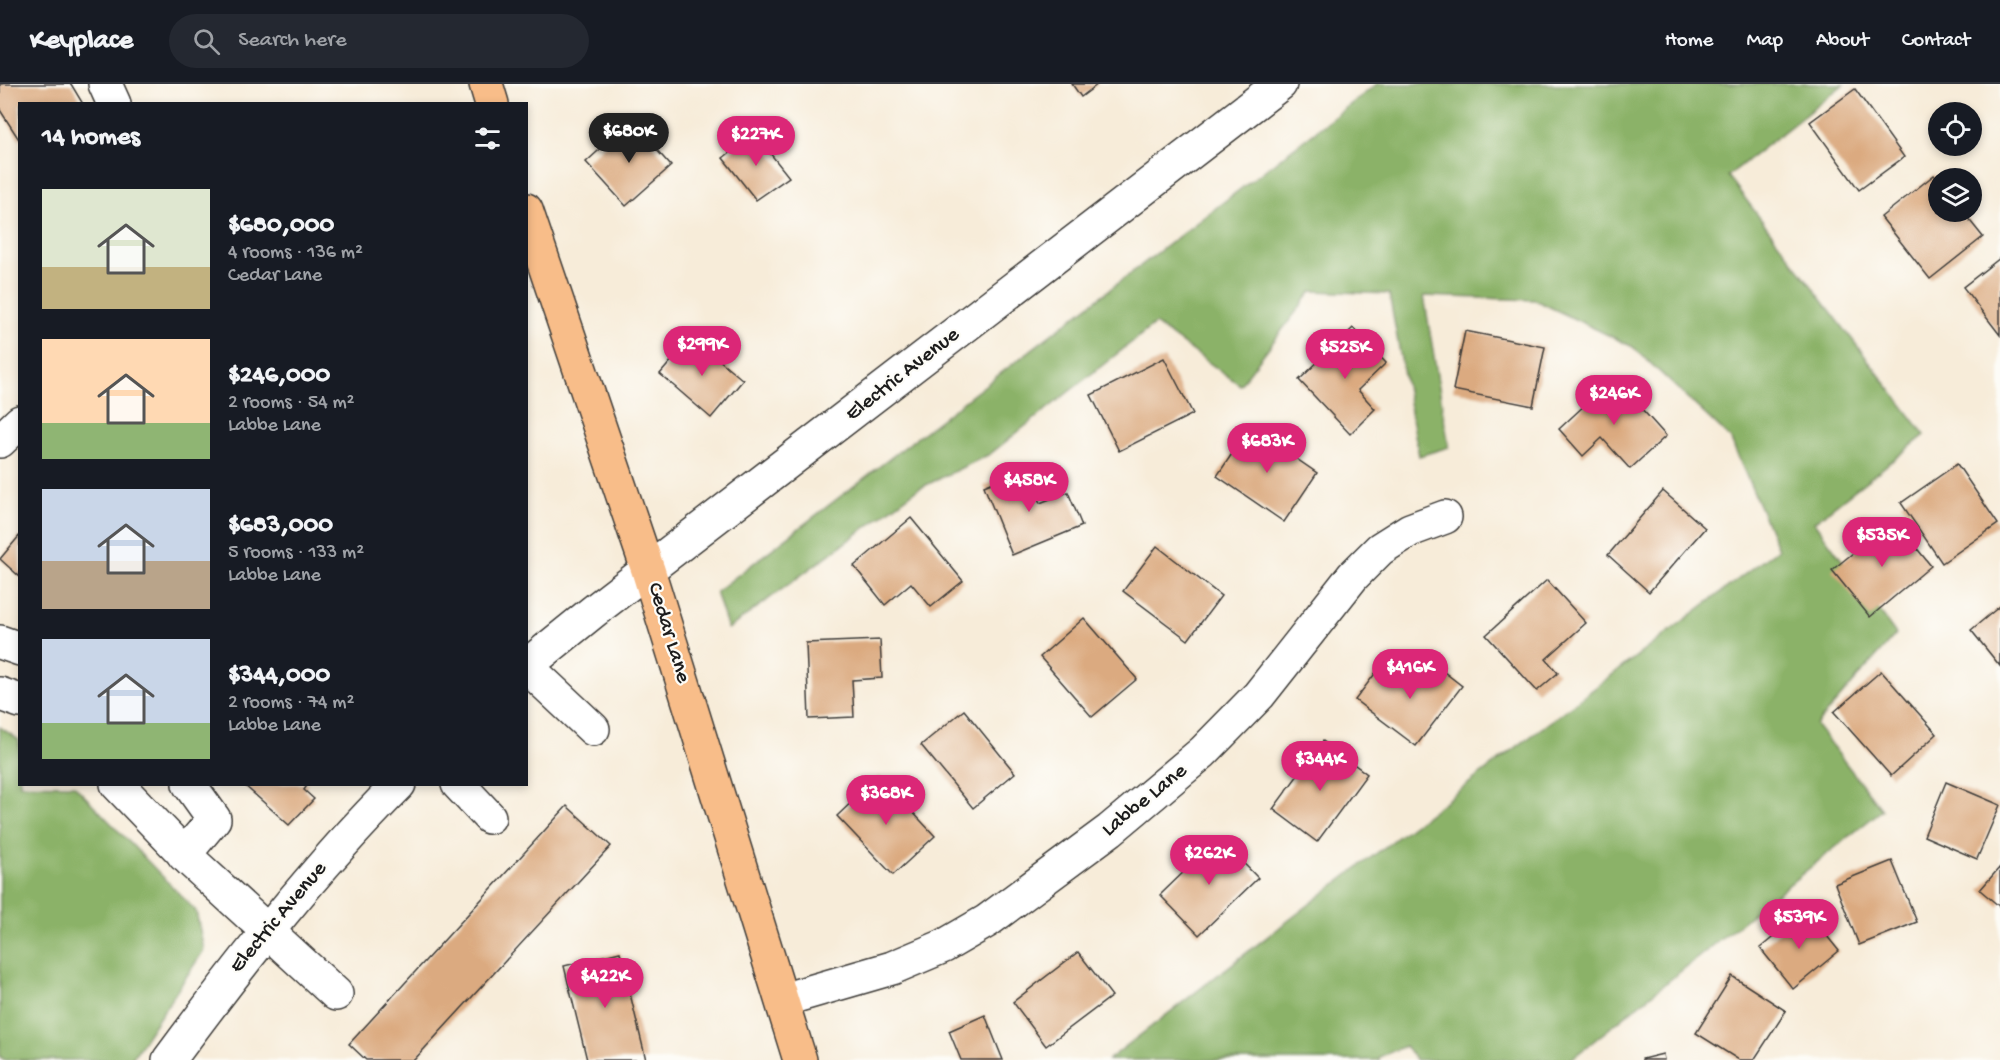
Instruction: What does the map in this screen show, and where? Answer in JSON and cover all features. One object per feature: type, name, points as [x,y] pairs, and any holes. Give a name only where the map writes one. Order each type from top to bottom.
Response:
[{"type":"main road","points":[[486,84],[491,102]]},
{"type":"main road","name":"Cedar Lane","points":[[528,216],[648,570],[800,1060]]},
{"type":"street","points":[[105,84],[113,102]]},
{"type":"street","name":"Electric Avenue","points":[[528,664],[1280,84]]},
{"type":"street","points":[[0,441],[18,424]]},
{"type":"street","name":"Labbe Lane","points":[[782,1000],[892,968],[944,946],[987,921],[1110,830],[1203,752],[1258,695],[1353,576],[1380,549],[1410,530],[1445,517]]},
{"type":"street","points":[[0,642],[18,647]]},
{"type":"street","points":[[528,668],[593,729]]},
{"type":"street","points":[[0,694],[18,700]]},
{"type":"street","points":[[119,786],[184,855],[336,994]]},
{"type":"street","points":[[184,855],[214,819],[190,786]]},
{"type":"street","name":"Electric Avenue","points":[[169,1060],[267,932],[357,826],[397,786]]},
{"type":"street","points":[[460,786],[489,817]]},
{"type":"green space","points":[[1377,84],[1844,84],[1728,176],[1925,435],[1814,522],[1896,634],[1816,725],[1882,810],[1570,1060],[1416,1060],[1405,1046],[1379,1057],[1379,1060],[1108,1060],[1778,549],[1730,438],[1633,347],[1535,300],[1424,296],[1449,447],[1419,456],[1389,294],[1312,291],[1240,385],[1155,324],[990,454],[918,489],[728,629],[716,592]]},
{"type":"green space","points":[[0,727],[18,739],[18,786],[75,786],[196,911],[204,950],[131,1060],[5,1060],[0,1057]]},
{"type":"building","points":[[0,84],[71,84],[82,102],[18,102],[18,138],[0,110]]},
{"type":"building","points":[[1072,84],[1098,84],[1081,97]]},
{"type":"building","points":[[1855,89],[1904,157],[1859,190],[1810,122]]},
{"type":"building","points":[[631,121],[671,166],[626,206],[586,162]]},
{"type":"building","points":[[754,133],[789,177],[756,200],[723,158]]},
{"type":"building","points":[[1928,180],[1928,222],[1971,222],[1983,237],[1930,279],[1881,217]]},
{"type":"building","points":[[2000,258],[2000,335],[1963,287]]},
{"type":"building","points":[[1353,328],[1386,363],[1358,390],[1375,409],[1350,434],[1299,380]]},
{"type":"building","points":[[1465,331],[1545,347],[1533,406],[1453,390]]},
{"type":"building","points":[[692,337],[743,380],[711,418],[660,374]]},
{"type":"building","points":[[1164,358],[1193,414],[1119,451],[1091,395]]},
{"type":"building","points":[[1614,378],[1666,436],[1630,469],[1602,438],[1583,456],[1559,429]]},
{"type":"building","points":[[1250,427],[1317,473],[1284,522],[1217,476]]},
{"type":"building","points":[[1957,464],[1998,524],[1942,563],[1901,503]]},
{"type":"building","points":[[1026,469],[1040,503],[1068,492],[1082,526],[1012,555],[984,486]]},
{"type":"building","points":[[1663,491],[1705,528],[1649,592],[1608,555]]},
{"type":"building","points":[[911,518],[963,581],[931,607],[911,583],[885,605],[854,566]]},
{"type":"building","points":[[1894,520],[1931,566],[1870,617],[1832,570]]},
{"type":"building","points":[[18,537],[18,575],[0,559]]},
{"type":"building","points":[[1157,546],[1221,596],[1188,640],[1123,591]]},
{"type":"building","points":[[1547,580],[1586,623],[1546,659],[1558,673],[1537,691],[1486,635]]},
{"type":"building","points":[[2000,606],[2000,666],[1971,630]]},
{"type":"building","points":[[1084,618],[1137,679],[1092,717],[1040,657]]},
{"type":"building","points":[[880,640],[882,678],[852,680],[854,717],[809,719],[806,643]]},
{"type":"building","points":[[1426,658],[1462,686],[1416,746],[1355,700],[1380,667],[1405,686]]},
{"type":"building","points":[[1881,671],[1937,734],[1891,776],[1834,712]]},
{"type":"building","points":[[964,710],[1015,773],[973,808],[921,745]]},
{"type":"building","points":[[1323,741],[1367,774],[1317,842],[1273,809]]},
{"type":"building","points":[[879,776],[935,836],[893,875],[837,816]]},
{"type":"building","points":[[1946,782],[2000,805],[1977,859],[1924,836]]},
{"type":"building","points":[[245,786],[307,786],[304,790],[314,799],[289,825]]},
{"type":"building","points":[[567,806],[611,846],[414,1060],[366,1060],[349,1044]]},
{"type":"building","points":[[1219,838],[1258,878],[1199,935],[1160,895]]},
{"type":"building","points":[[1892,861],[1917,922],[1859,945],[1835,884]]},
{"type":"building","points":[[2000,867],[2000,907],[1980,890]]},
{"type":"building","points":[[1806,910],[1839,951],[1793,989],[1760,948]]},
{"type":"building","points":[[620,952],[646,1060],[587,1060],[564,966]]},
{"type":"building","points":[[1078,952],[1112,996],[1046,1046],[1013,1002]]},
{"type":"building","points":[[1732,976],[1786,1011],[1754,1060],[1739,1060],[1696,1033]]},
{"type":"building","points":[[985,1015],[1003,1060],[961,1060],[949,1031]]},
{"type":"building","points":[[1663,1054],[1664,1060],[1642,1060],[1642,1059]]}]
